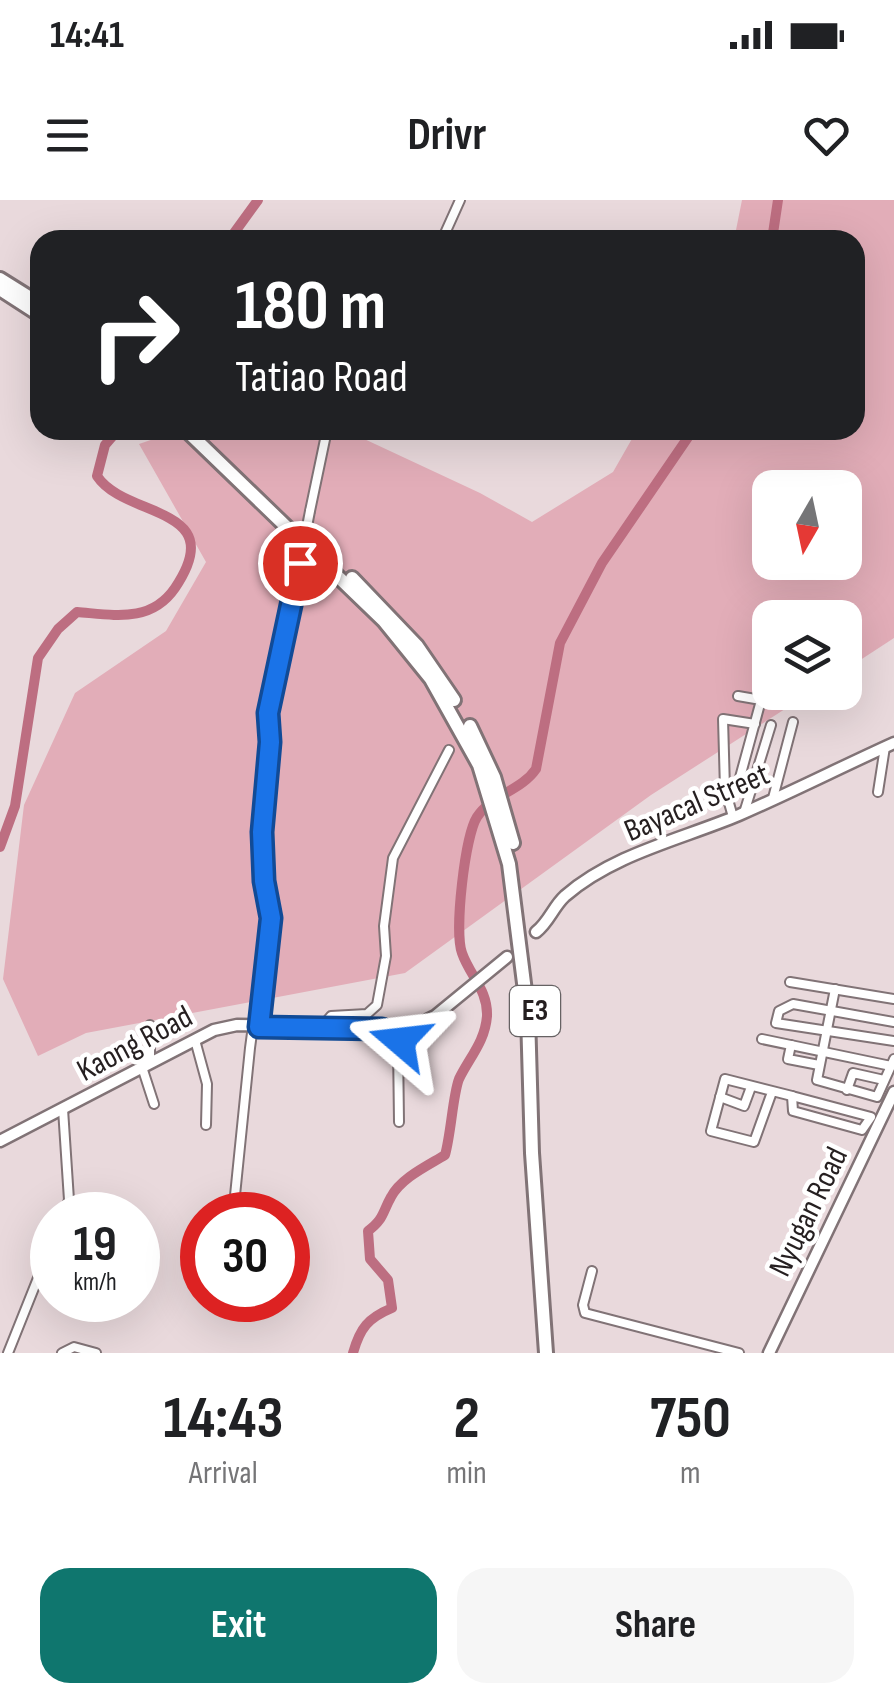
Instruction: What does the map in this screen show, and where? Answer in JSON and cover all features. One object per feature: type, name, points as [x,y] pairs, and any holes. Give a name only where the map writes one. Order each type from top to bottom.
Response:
[{"type":"highway","points":[[0,279],[30,298]]},
{"type":"highway","points":[[0,289],[30,308]]},
{"type":"highway","name":"E3","points":[[196,440],[397,636],[448,705],[483,762]]},
{"type":"highway","name":"E3","points":[[208,440],[391,615],[442,680],[483,762],[521,887],[539,1035],[540,1165],[554,1353]]},
{"type":"highway","name":"E3","points":[[507,838],[532,1053],[532,1153],[546,1353]]},
{"type":"main road","name":"Bayacal Street","points":[[536,932],[551,919],[565,896],[645,850],[738,815],[890,745]]},
{"type":"main road","name":"Kaong Road","points":[[0,1140],[195,1040],[237,1025],[382,1029],[405,1028],[429,1020],[507,958]]},
{"type":"main road","name":"Nyugan Road","points":[[769,1353],[876,1118],[892,1096]]},
{"type":"street","points":[[446,230],[460,200]]},
{"type":"street","points":[[235,1192],[252,1033],[259,1027],[271,918],[264,881],[262,832],[270,742],[268,713],[324,440]]},
{"type":"street","points":[[725,789],[740,781],[762,696],[738,696]]},
{"type":"street","points":[[738,815],[725,789],[723,719],[755,724]]},
{"type":"street","points":[[772,798],[793,722]]},
{"type":"street","points":[[738,815],[771,725]]},
{"type":"street","points":[[878,792],[890,745]]},
{"type":"street","points":[[321,1028],[331,1016],[367,1014],[377,1004],[386,956],[384,926],[393,858],[449,750]]},
{"type":"street","points":[[790,982],[894,999]]},
{"type":"street","points":[[836,989],[819,1065],[819,1082],[892,1096]]},
{"type":"street","points":[[894,1022],[793,1004],[779,1011],[776,1023],[894,1041]]},
{"type":"street","points":[[150,1025],[146,1064],[154,1104]]},
{"type":"street","points":[[399,1122],[398,1045],[405,1028]]},
{"type":"street","points":[[382,1029],[398,1045]]},
{"type":"street","points":[[762,1039],[893,1062],[877,1096]]},
{"type":"street","points":[[195,1040],[207,1084],[206,1125]]},
{"type":"street","points":[[792,1044],[788,1060],[819,1065]]},
{"type":"street","points":[[847,1090],[853,1073],[884,1080]]},
{"type":"street","points":[[772,1092],[754,1142],[710,1131],[725,1079],[876,1118]]},
{"type":"street","points":[[720,1098],[744,1106],[751,1087]]},
{"type":"street","points":[[792,1096],[794,1110],[862,1130],[876,1118]]},
{"type":"street","points":[[63,1109],[68,1192]]},
{"type":"street","points":[[592,1271],[583,1305],[585,1313],[740,1353]]},
{"type":"street","points":[[9,1353],[30,1299]]},
{"type":"street","points":[[62,1353],[74,1347],[96,1353]]},
{"type":"shaded area","points":[[742,200],[894,200],[894,638],[862,659],[862,600],[752,600],[752,710],[784,710],[651,795],[405,973],[86,1033],[38,1056],[3,979],[24,805],[75,693],[166,631],[206,562],[139,444],[151,440],[366,440],[532,522],[613,472],[631,440],[865,440],[865,230],[736,230]]},
{"type":"waterway","points":[[236,230],[258,200]]},
{"type":"waterway","points":[[774,230],[778,200]]},
{"type":"waterway","points":[[0,847],[15,806],[38,658],[58,629],[77,612],[131,614],[155,607],[175,588],[189,561],[190,542],[182,527],[111,490],[97,476],[109,440]]},
{"type":"waterway","points":[[353,1353],[366,1325],[392,1308],[388,1280],[370,1259],[368,1231],[401,1184],[445,1155],[459,1079],[486,1025],[485,998],[465,961],[460,942],[462,884],[473,827],[483,810],[536,769],[560,643],[602,563],[686,440]]},
{"type":"route","points":[[300,563],[268,713],[270,742],[262,832],[264,881],[271,918],[259,1027],[382,1029],[398,1045],[400,1041]]}]
